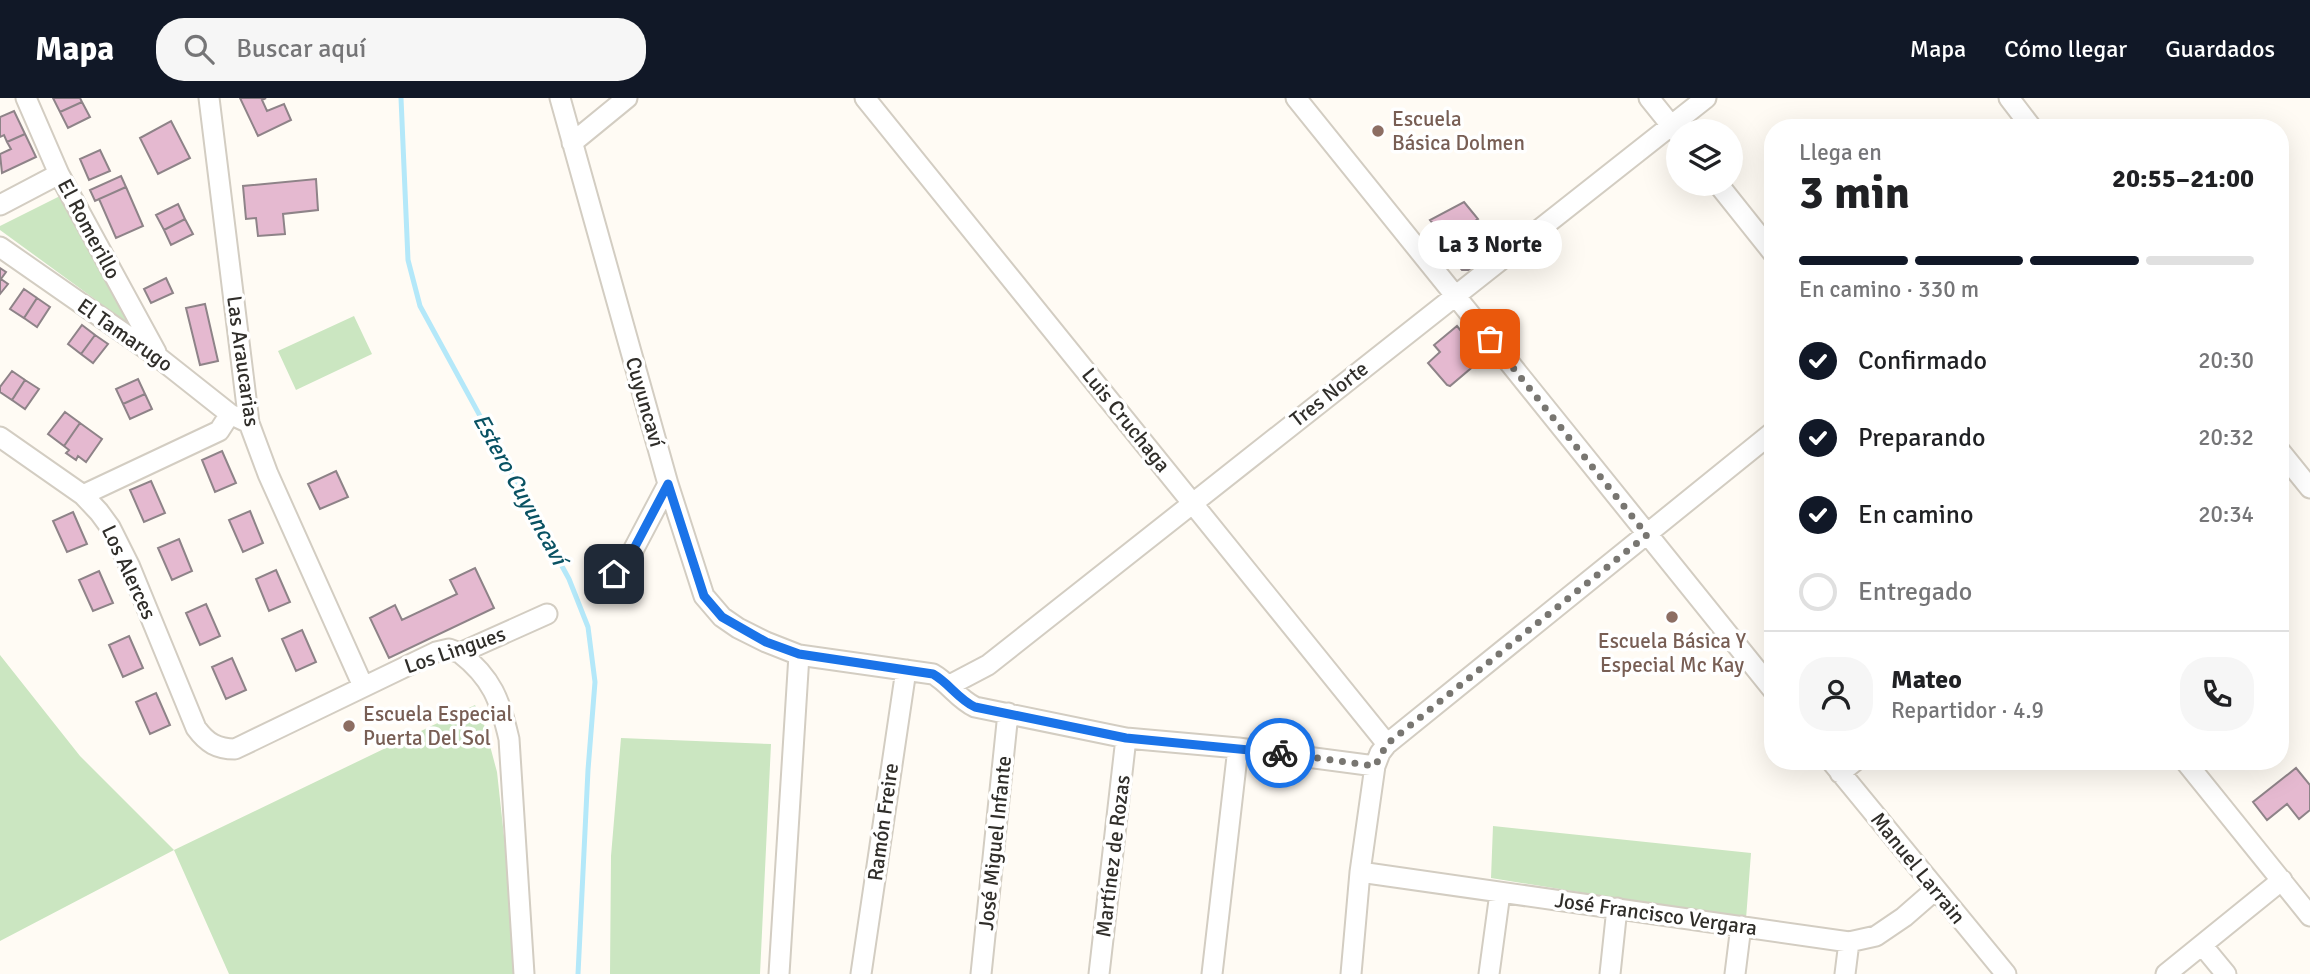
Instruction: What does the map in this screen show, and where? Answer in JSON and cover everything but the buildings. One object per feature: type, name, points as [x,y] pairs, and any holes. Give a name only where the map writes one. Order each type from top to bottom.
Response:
[{"type":"street","name":"El Romerillo","points":[[26,98],[59,174],[158,357]]},
{"type":"street","name":"Las Araucarias","points":[[209,98],[249,423],[268,474],[363,685]]},
{"type":"street","name":"Cuyuncaví","points":[[560,98],[668,484],[704,596],[712,607],[738,628],[799,654],[933,674],[975,707],[1126,738],[1237,748],[1375,766]]},
{"type":"street","points":[[572,143],[627,98]]},
{"type":"street","name":"Luis Cruchaga","points":[[865,98],[1387,744]]},
{"type":"street","points":[[1296,98],[1764,679]]},
{"type":"street","points":[[1649,98],[1666,119]]},
{"type":"street","name":"Tres Norte","points":[[1686,119],[1706,98]]},
{"type":"street","points":[[2009,98],[2025,119]]},
{"type":"street","name":"Tres Norte","points":[[950,685],[988,665],[1455,295],[1666,137]]},
{"type":"street","points":[[0,205],[59,174]]},
{"type":"street","points":[[1728,196],[1764,242]]},
{"type":"street","name":"El Tamarugo","points":[[0,247],[158,357],[230,414],[249,423]]},
{"type":"street","points":[[83,495],[219,432],[230,414]]},
{"type":"street","name":"Los Alerces","points":[[0,437],[83,495],[99,512],[121,547],[196,728],[211,744]]},
{"type":"street","points":[[1351,974],[1360,872],[1375,766],[1387,744],[1764,439]]},
{"type":"street","points":[[2289,462],[2310,488]]},
{"type":"street","points":[[598,590],[629,558],[668,484]]},
{"type":"street","name":"Los Lingues","points":[[211,744],[222,749],[235,749],[436,652],[450,649],[460,653],[547,614]]},
{"type":"street","points":[[460,653],[484,674],[495,692],[509,738],[524,974]]},
{"type":"street","points":[[779,974],[799,654]]},
{"type":"street","name":"Ramón Freire","points":[[861,974],[906,670]]},
{"type":"street","name":"José Miguel Infante","points":[[981,974],[1008,712]]},
{"type":"street","name":"Martínez de Rozas","points":[[1099,974],[1126,738]]},
{"type":"street","points":[[1212,974],[1237,748]]},
{"type":"street","name":"Manuel Larrain","points":[[1846,770],[1935,890],[2006,974]]},
{"type":"street","points":[[2192,770],[2310,916]]},
{"type":"street","name":"José Francisco Vergara","points":[[1360,872],[1849,943],[1876,936],[1904,918],[1935,890]]},
{"type":"street","points":[[2166,974],[2282,880]]},
{"type":"street","points":[[1489,974],[1500,893]]},
{"type":"street","points":[[1610,974],[1617,908]]},
{"type":"street","points":[[1735,974],[1741,926]]},
{"type":"street","points":[[1845,974],[1849,943]]},
{"type":"street","points":[[2202,945],[2226,974]]},
{"type":"green space","points":[[72,190],[133,327],[0,230],[0,226]]},
{"type":"green space","points":[[354,316],[372,354],[296,390],[278,351]]},
{"type":"green space","points":[[0,655],[80,756],[174,850],[0,941]]},
{"type":"green space","points":[[475,705],[485,727],[497,772],[519,974],[229,974],[174,850]]},
{"type":"green space","points":[[621,738],[771,744],[760,974],[610,974],[611,856]]},
{"type":"green space","points":[[1493,826],[1751,853],[1746,919],[1491,878]]},
{"type":"waterway","name":"Estero Cuyuncaví","points":[[401,98],[408,260],[420,306],[569,579],[588,627],[595,682],[578,974]]},
{"type":"way so far","points":[[1280,753],[1375,766],[1387,744],[1647,535],[1490,339]]},
{"type":"place","name":"Escuela Básica Dolmen","points":[[1378,131]]},
{"type":"place","name":"La 3 Norte","points":[[1490,339]]},
{"type":"place","name":"Escuela Básica Y Especial Mc Kay","points":[[1672,617]]},
{"type":"place","name":"Escuela Especial Puerta Del Sol","points":[[349,726]]},
{"type":"route","points":[[614,574],[629,558],[668,484],[704,596],[722,617],[766,642],[799,654],[933,674],[975,707],[1126,738],[1280,753]]}]
